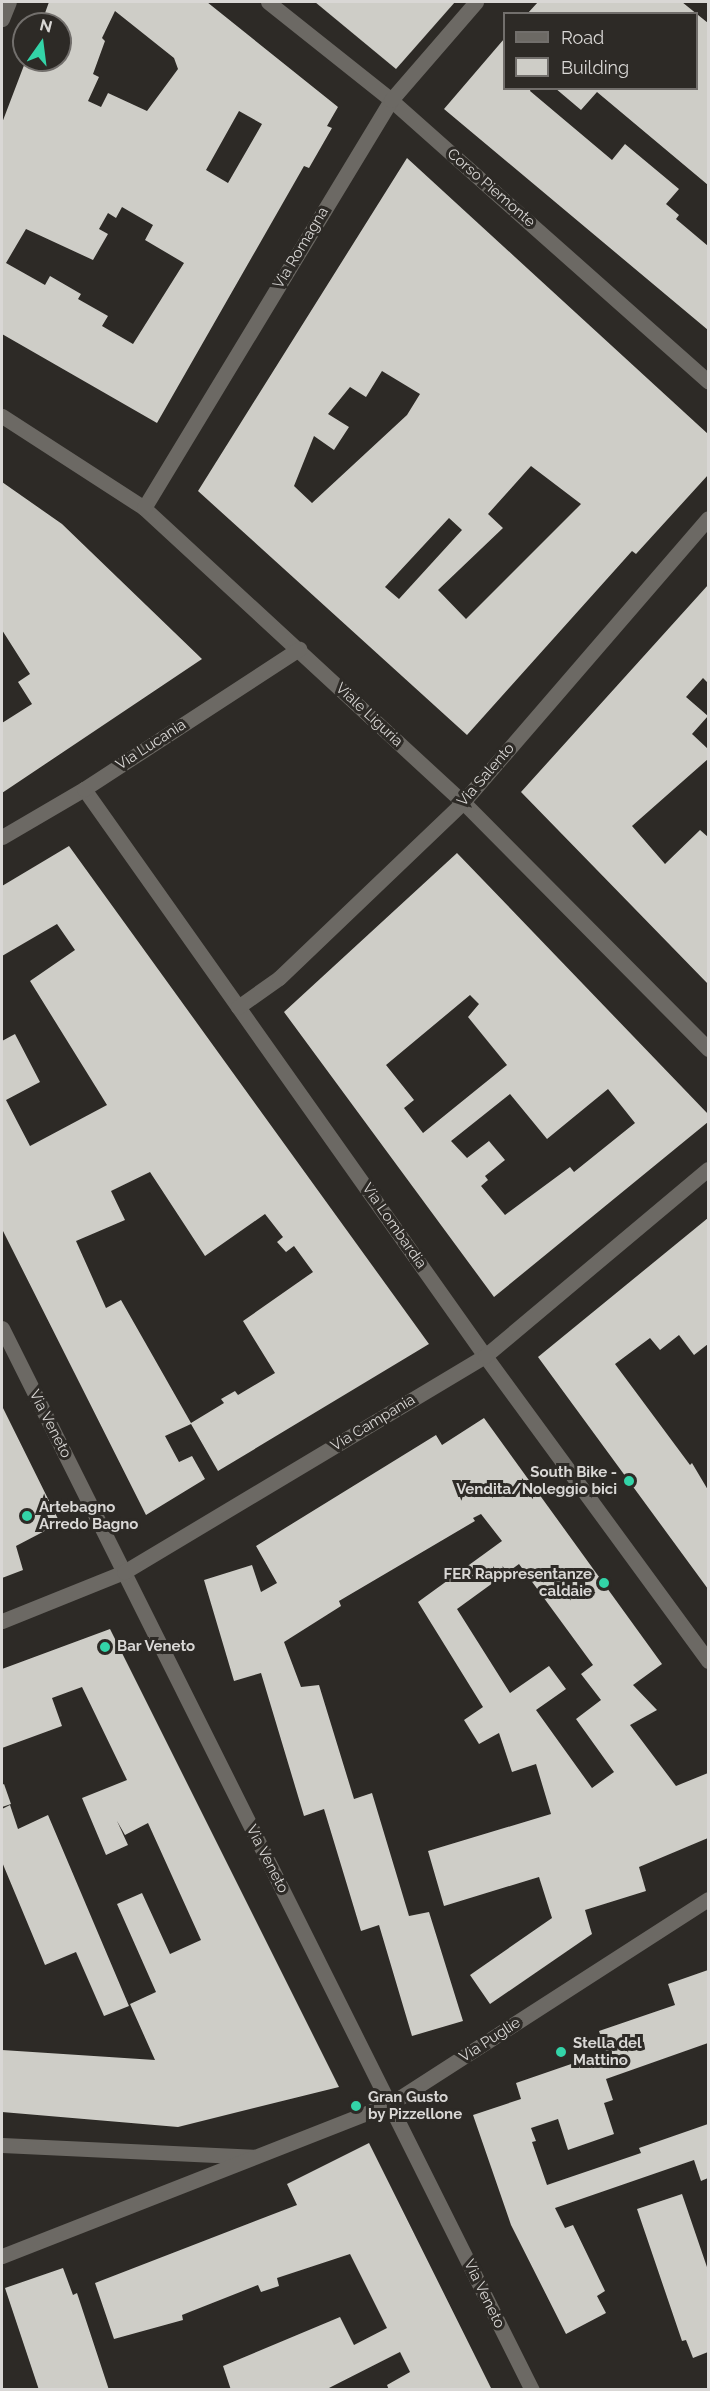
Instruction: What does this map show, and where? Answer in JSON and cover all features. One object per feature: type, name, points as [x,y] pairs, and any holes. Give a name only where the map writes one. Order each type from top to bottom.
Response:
[{"type":"street","points":[[2,19],[9,2]]},
{"type":"street","name":"Corso Piemonte","points":[[268,2],[391,100],[708,381]]},
{"type":"street","name":"Via Romagna","points":[[144,508],[391,100],[476,2]]},
{"type":"street","name":"Viale Liguria","points":[[2,416],[144,508],[463,802],[708,1049]]},
{"type":"street","name":"Via Salento","points":[[238,1007],[279,978],[463,802],[708,518]]},
{"type":"street","name":"Via Lucania","points":[[2,837],[84,789],[299,649]]},
{"type":"street","name":"Via Lombardia","points":[[84,789],[485,1356],[708,1661]]},
{"type":"street","name":"Via Campania","points":[[2,1621],[124,1572],[485,1356],[708,1169]]},
{"type":"street","name":"Via Veneto","points":[[2,1328],[532,2390]]},
{"type":"street","name":"Via Puglie","points":[[2,2256],[260,2158],[390,2104],[708,1899]]},
{"type":"street","name":"Via Puglie","points":[[2,2145],[260,2158]]},
{"type":"building","points":[[49,2],[207,2],[338,107],[327,126],[332,128],[309,168],[304,166],[157,423],[2,334],[2,123],[21,72],[72,72],[72,12],[45,12]],"holes":[[[115,11],[174,58],[178,69],[147,111],[108,93],[101,107],[88,101],[99,77],[93,74],[105,41],[102,38]],[[239,111],[262,124],[228,183],[206,170]],[[122,207],[153,225],[145,240],[184,263],[133,344],[102,326],[108,316],[78,299],[81,294],[50,276],[45,285],[6,263],[26,229],[93,260],[108,234],[99,229],[108,213],[116,218]]]},
{"type":"building","points":[[315,2],[455,2],[396,69]]},
{"type":"building","points":[[538,2],[682,2],[694,12],[529,12]]},
{"type":"building","points":[[698,15],[708,23],[708,185],[597,92],[581,110],[557,90],[698,90]]},
{"type":"building","points":[[503,40],[503,90],[530,90],[612,160],[625,144],[679,189],[666,204],[679,215],[676,219],[708,246],[708,330],[444,109]]},
{"type":"building","points":[[407,158],[708,434],[708,475],[636,554],[632,551],[467,735],[198,491]],"holes":[[[382,371],[420,394],[407,415],[312,503],[294,486],[314,436],[334,450],[349,427],[328,414],[350,387],[366,397]],[[531,466],[581,504],[466,619],[438,590],[503,528],[488,514]],[[449,518],[462,530],[399,599],[385,587]]]},
{"type":"building","points":[[2,482],[62,524],[202,659],[2,793],[2,723],[32,704],[18,682],[30,674],[2,630]]},
{"type":"building","points":[[708,585],[708,683],[703,678],[686,697],[708,716],[692,734],[708,749],[708,759],[632,826],[665,864],[700,830],[708,837],[708,984],[521,792]]},
{"type":"building","points":[[69,846],[429,1344],[218,1471],[191,1424],[165,1436],[179,1462],[192,1456],[205,1479],[146,1515],[2,1229],[2,1041],[15,1034],[40,1082],[6,1100],[30,1146],[107,1105],[30,981],[75,950],[57,924],[2,956],[2,886]],"holes":[[[150,1172],[205,1256],[265,1214],[283,1237],[277,1242],[286,1252],[294,1246],[313,1272],[243,1321],[275,1373],[238,1395],[235,1391],[221,1399],[224,1403],[191,1423],[121,1300],[106,1308],[76,1241],[125,1220],[111,1191]]]},
{"type":"building","points":[[457,853],[708,1114],[708,1122],[494,1297],[284,1012]],"holes":[[[470,995],[479,1004],[468,1017],[507,1065],[423,1133],[404,1108],[414,1100],[386,1065]],[[608,1089],[635,1123],[574,1172],[570,1167],[505,1215],[481,1186],[488,1180],[485,1176],[505,1160],[489,1141],[467,1158],[451,1141],[510,1094],[547,1139]]]},
{"type":"building","points":[[708,1218],[708,1344],[694,1355],[679,1335],[660,1350],[650,1338],[615,1364],[690,1465],[692,1463],[708,1490],[708,1589],[538,1357]]},
{"type":"building","points":[[2,1406],[60,1523],[16,1546],[23,1570],[2,1578]]},
{"type":"building","points":[[484,1418],[662,1664],[633,1685],[657,1710],[630,1725],[676,1786],[708,1773],[708,1838],[639,1867],[646,1891],[585,1910],[592,1934],[490,2004],[470,1975],[552,1918],[539,1877],[444,1906],[428,1851],[551,1814],[536,1764],[512,1772],[499,1733],[479,1744],[464,1720],[483,1707],[418,1602],[502,1541],[481,1514],[473,1518],[475,1521],[339,1601],[341,1606],[284,1642],[301,1687],[319,1685],[354,1799],[372,1793],[409,1916],[429,1912],[463,2021],[412,2036],[379,1925],[361,1931],[324,1809],[304,1816],[261,1673],[234,1681],[204,1580],[252,1565],[261,1592],[277,1583],[256,1546],[436,1435],[442,1445]],"holes":[[[519,1564],[593,1665],[581,1674],[601,1700],[576,1719],[614,1772],[592,1788],[536,1710],[566,1689],[549,1666],[510,1693],[457,1609]]]},
{"type":"building","points":[[110,1629],[339,2087],[178,2127],[2,2112],[2,2050],[155,2060],[130,2004],[156,1992],[117,1904],[142,1893],[170,1954],[201,1940],[148,1823],[125,1835],[117,1821],[128,1845],[106,1855],[82,1798],[127,1780],[82,1687],[52,1698],[62,1726],[2,1748],[2,1669]]},
{"type":"building","points":[[4,1784],[11,1804],[2,1807],[2,1785]]},
{"type":"building","points":[[10,1805],[18,1829],[48,1815],[129,2006],[104,2016],[76,1952],[45,1965],[2,1862],[2,1809]]},
{"type":"building","points":[[708,1970],[708,2043],[606,2079],[613,2100],[604,2103],[614,2134],[568,2150],[558,2119],[531,2128],[536,2141],[532,2142],[547,2185],[641,2153],[639,2148],[708,2124],[708,2178],[701,2181],[694,2160],[555,2208],[565,2228],[573,2225],[605,2291],[597,2296],[606,2313],[566,2334],[511,2225],[473,2115],[521,2099],[516,2083],[606,2052],[599,2031],[675,2005],[668,1984]]},
{"type":"building","points":[[369,2143],[492,2390],[389,2390],[387,2385],[410,2372],[400,2352],[325,2390],[231,2390],[223,2366],[340,2317],[354,2345],[387,2328],[350,2254],[277,2278],[279,2286],[261,2292],[258,2285],[182,2315],[183,2320],[114,2339],[95,2283],[297,2205],[287,2184]]},
{"type":"building","points":[[682,2194],[708,2270],[708,2352],[693,2358],[686,2340],[682,2341],[637,2209]]},
{"type":"building","points":[[63,2268],[73,2295],[77,2293],[109,2390],[39,2390],[5,2288]]},
{"type":"place","name":"South Bike - Vendita/Noleggio bici","points":[[629,1481]]},
{"type":"place","name":"Artebagno Arredo Bagno","points":[[27,1516]]},
{"type":"place","name":"FER Rappresentanze caldaie","points":[[604,1583]]},
{"type":"place","name":"Bar Veneto","points":[[105,1647]]},
{"type":"place","name":"Stella del Mattino","points":[[561,2052]]},
{"type":"place","name":"Gran Gusto by Pizzellone","points":[[356,2106]]}]
